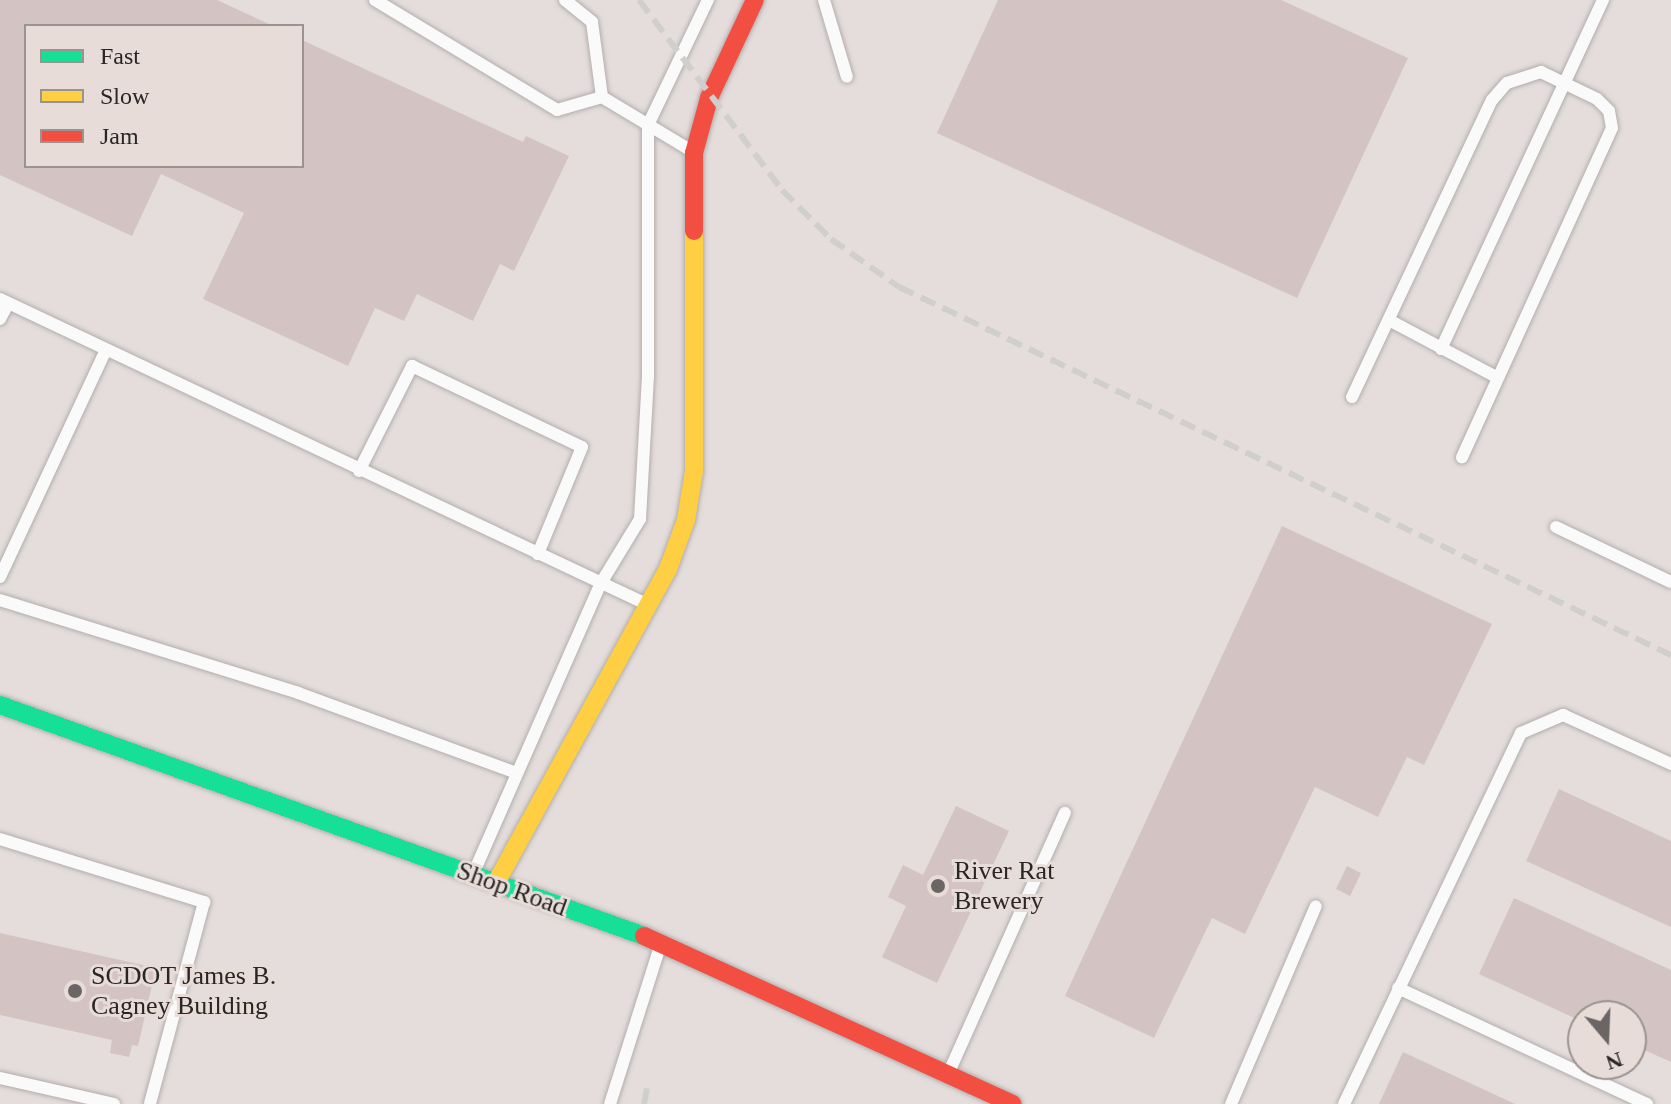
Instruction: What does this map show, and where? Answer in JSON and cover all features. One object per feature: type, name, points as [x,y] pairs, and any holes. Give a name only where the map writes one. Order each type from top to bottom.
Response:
[{"type":"street","points":[[496,883],[648,606],[686,520],[694,471],[694,153],[709,98],[755,0]]},
{"type":"street","name":"Shop Road","points":[[0,705],[661,943],[1012,1104]]},
{"type":"lane","points":[[375,0],[557,110],[602,97],[694,153]]},
{"type":"lane","points":[[565,0],[592,22],[602,97]]},
{"type":"lane","points":[[472,875],[601,583],[640,519],[648,377],[648,125],[708,0]]},
{"type":"lane","points":[[824,0],[847,77]]},
{"type":"lane","points":[[1441,349],[1603,0]]},
{"type":"lane","points":[[1352,397],[1492,100],[1507,83],[1527,73],[1541,72],[1597,99],[1609,111],[1612,128],[1462,457]]},
{"type":"lane","points":[[0,319],[4,301],[105,352],[648,606]]},
{"type":"lane","points":[[1389,320],[1498,378]]},
{"type":"lane","points":[[0,577],[105,352]]},
{"type":"lane","points":[[359,471],[412,366],[582,447],[538,554]]},
{"type":"lane","points":[[1556,527],[1671,582]]},
{"type":"lane","points":[[0,600],[298,693],[517,773]]},
{"type":"lane","points":[[1344,1104],[1521,733],[1563,715],[1671,764]]},
{"type":"lane","points":[[948,1075],[1065,813]]},
{"type":"lane","points":[[0,839],[204,902],[150,1104]]},
{"type":"lane","points":[[1231,1104],[1316,906]]},
{"type":"lane","points":[[610,1104],[661,943]]},
{"type":"lane","points":[[1398,988],[1647,1104]]},
{"type":"lane","points":[[0,1078],[114,1104]]},
{"type":"building","points":[[0,0],[217,0],[269,24],[24,24],[24,168],[304,168],[304,41],[523,142],[526,136],[569,156],[514,271],[500,264],[473,321],[417,294],[404,321],[375,308],[348,366],[203,299],[244,213],[161,174],[132,236],[0,175]]},
{"type":"building","points":[[998,0],[1281,0],[1408,58],[1297,298],[937,133]]},
{"type":"building","points":[[1282,526],[1492,624],[1424,765],[1407,757],[1378,817],[1315,787],[1245,934],[1212,918],[1154,1038],[1065,996]]},
{"type":"building","points":[[1559,789],[1671,841],[1671,927],[1526,861]]},
{"type":"building","name":"River Rat Brewery","points":[[956,806],[1009,831],[937,983],[882,957],[906,906],[888,897],[903,865],[923,875]]},
{"type":"building","points":[[1347,866],[1361,873],[1350,896],[1336,889]]},
{"type":"building","points":[[1514,898],[1671,970],[1671,1062],[1647,1051],[1647,1000],[1567,1000],[1567,1015],[1479,974]]},
{"type":"building","name":"SCDOT James B. Cagney Building","points":[[0,933],[156,968],[138,1046],[132,1045],[129,1057],[110,1053],[112,1040],[0,1015]]},
{"type":"building","points":[[1403,1052],[1515,1104],[1379,1104]]},
{"type":"railway","points":[[639,0],[782,190],[831,239],[899,287],[1671,655]]},
{"type":"railway","points":[[644,1104],[648,1084]]},
{"type":"traffic: fast","points":[[0,705],[644,936]]},
{"type":"traffic: slow","points":[[496,883],[668,569],[686,520],[694,471],[694,231]]},
{"type":"traffic: jam","points":[[694,231],[694,153],[709,98],[755,0]]},
{"type":"traffic: jam","points":[[644,936],[1012,1104]]},
{"type":"place","name":"River Rat Brewery","points":[[938,886]]},
{"type":"place","name":"SCDOT James B. Cagney Building","points":[[75,991]]}]
